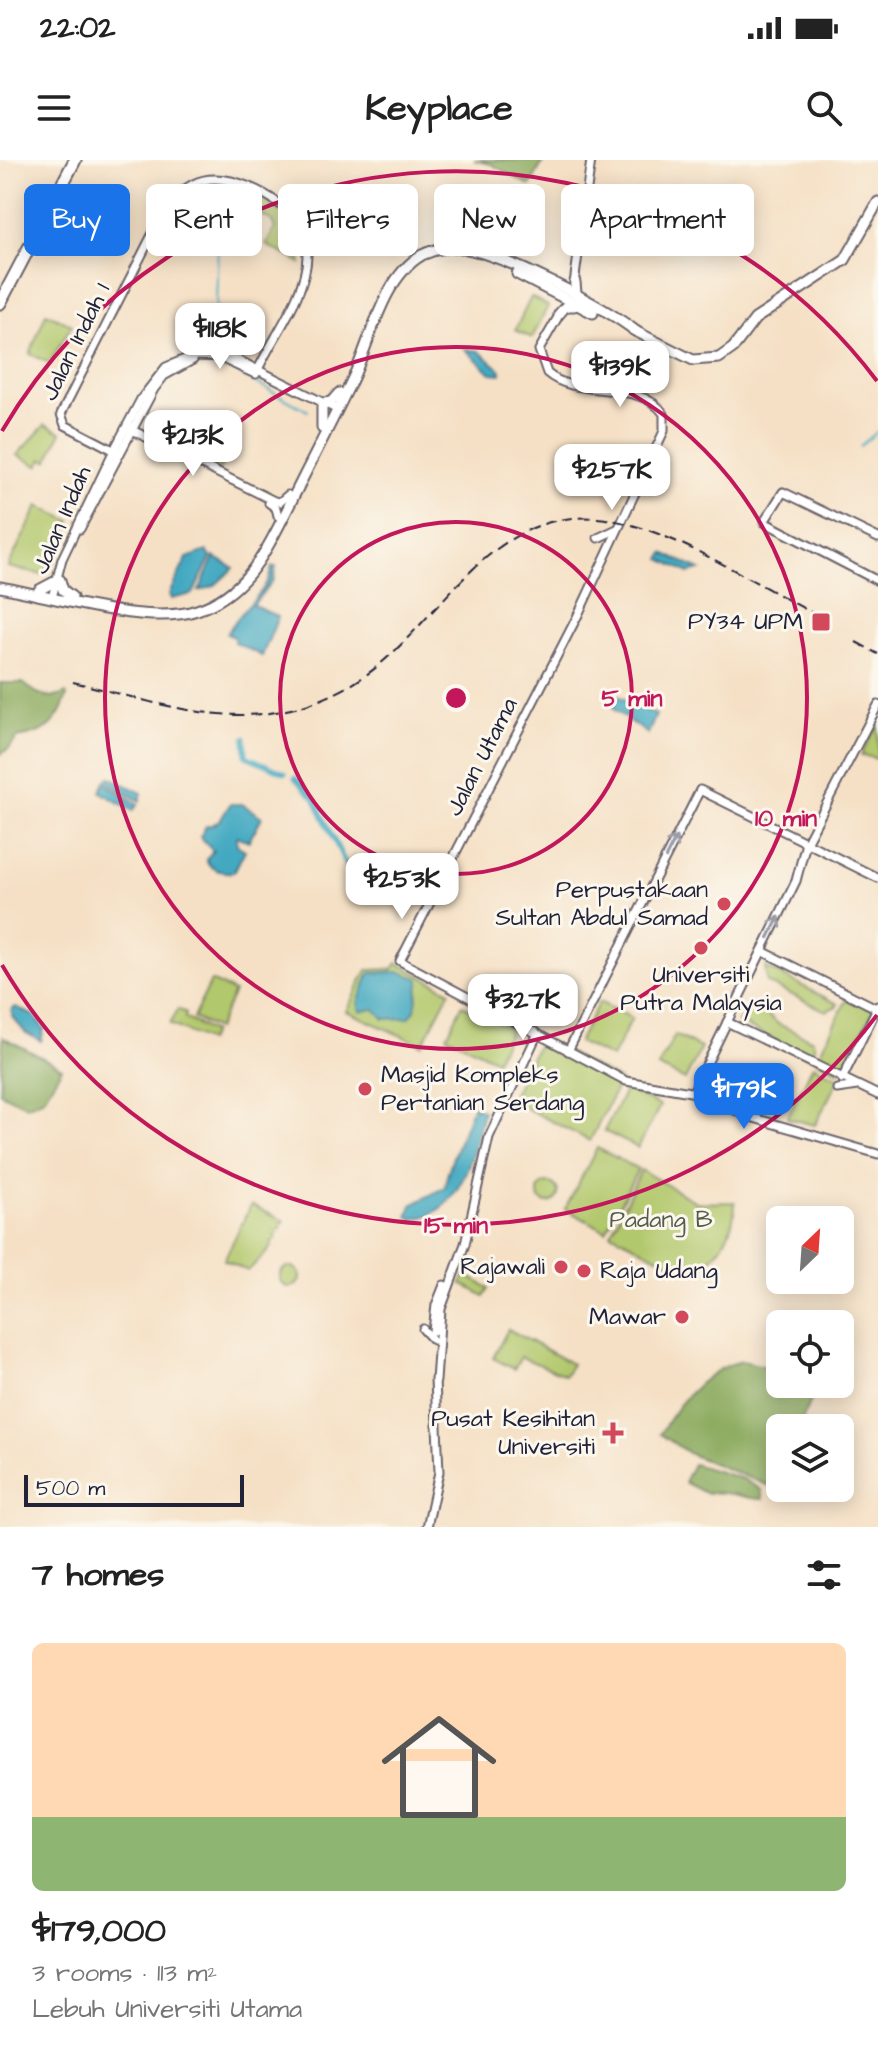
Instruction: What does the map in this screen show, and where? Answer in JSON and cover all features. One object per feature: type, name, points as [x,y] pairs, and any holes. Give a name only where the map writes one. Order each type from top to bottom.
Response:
[{"type":"highway","points":[[0,292],[69,160]]},
{"type":"highway","points":[[0,303],[75,160]]},
{"type":"main road","points":[[552,288],[570,289],[584,305],[693,360],[719,358],[733,348],[755,319],[845,260],[878,202]]},
{"type":"main road","points":[[0,584],[153,611],[198,605],[226,591],[243,576],[261,552],[398,279],[418,258],[447,248],[472,251],[552,288],[570,289],[584,305]]},
{"type":"main road","points":[[552,288],[558,302],[558,314]]},
{"type":"main road","points":[[558,314],[567,305],[584,305]]},
{"type":"main road","points":[[0,584],[158,616],[197,610],[226,596],[247,578],[266,552],[326,426],[329,408],[342,395]]},
{"type":"main road","points":[[39,590],[58,581],[72,597]]},
{"type":"street","points":[[591,160],[570,289],[539,350],[543,368],[556,379],[648,400],[664,414],[663,435],[618,528],[614,545]]},
{"type":"street","name":"Jalan Indah 1","points":[[116,451],[65,425],[61,414],[157,225],[174,200],[201,181],[221,178],[268,197],[290,213],[303,231],[307,254],[304,274],[257,372]]},
{"type":"street","name":"Jalan Indah","points":[[55,596],[64,552],[116,451],[159,382],[192,360],[226,360],[329,408]]},
{"type":"street","points":[[128,430],[274,501],[280,502],[288,495]]},
{"type":"street","points":[[128,430],[271,503],[278,516]]},
{"type":"street","points":[[878,538],[783,492],[764,522],[878,581]]},
{"type":"street","points":[[614,545],[635,493]]},
{"type":"street","points":[[598,538],[618,528]]},
{"type":"street","name":"Jalan Utama","points":[[490,1009],[400,961],[614,545]]},
{"type":"street","points":[[693,1092],[796,881],[804,853],[878,705]]},
{"type":"street","points":[[570,1051],[701,789],[878,878]]},
{"type":"street","points":[[762,951],[878,1008],[841,1077]]},
{"type":"street","points":[[490,1009],[550,1041]]},
{"type":"street","points":[[490,1009],[626,1081],[693,1092],[747,1116],[878,1154]]},
{"type":"street","points":[[516,1021],[536,1034]]},
{"type":"street","points":[[727,1022],[878,1096]]},
{"type":"street","points":[[526,1029],[531,1044]]},
{"type":"street","points":[[436,1381],[439,1316],[465,1240],[489,1137],[536,1034]]},
{"type":"street","points":[[531,1044],[550,1041]]},
{"type":"street","points":[[849,1064],[849,1071],[857,1085]]},
{"type":"street","points":[[837,1089],[857,1085]]},
{"type":"street","points":[[433,1340],[425,1328],[433,1319],[465,1240]]},
{"type":"street","points":[[427,1527],[439,1472],[433,1319]]},
{"type":"green space","points":[[474,160],[544,160],[531,184],[491,164]]},
{"type":"green space","points":[[262,200],[278,209],[278,251],[266,245],[275,228],[271,220],[262,216]]},
{"type":"green space","points":[[287,256],[301,256],[301,263]]},
{"type":"green space","points":[[531,297],[548,306],[532,338],[515,330]]},
{"type":"green space","points":[[46,313],[72,325],[49,363],[30,354]]},
{"type":"green space","points":[[45,425],[61,432],[48,461],[43,459],[38,466],[17,455]]},
{"type":"green space","points":[[199,435],[229,450],[220,470],[190,455]]},
{"type":"green space","points":[[38,506],[71,521],[50,571],[39,574],[8,567]]},
{"type":"green space","points":[[0,683],[23,683],[43,696],[54,697],[66,693],[67,696],[50,726],[36,734],[17,738],[9,749],[0,754]]},
{"type":"green space","points":[[878,724],[878,759],[861,755]]},
{"type":"green space","points":[[397,963],[450,991],[422,1045],[346,1011],[367,970],[393,969]]},
{"type":"green space","points":[[765,967],[837,1006],[826,1011],[767,983]]},
{"type":"green space","points":[[211,981],[234,992],[217,1029],[193,1018]]},
{"type":"green space","points":[[848,997],[874,1010],[840,1072],[816,1060]]},
{"type":"green space","points":[[599,1002],[632,1018],[612,1058],[578,1042]]},
{"type":"green space","points":[[462,1005],[511,1029],[496,1060],[447,1036]]},
{"type":"green space","points":[[757,1005],[778,1024],[813,1040],[815,1051],[811,1058],[738,1022],[745,1011]]},
{"type":"green space","points":[[178,1009],[186,1013],[185,1018],[213,1032],[208,1041],[170,1024]]},
{"type":"green space","points":[[675,1035],[701,1048],[685,1080],[658,1067]]},
{"type":"green space","points":[[3,1037],[62,1068],[44,1098],[27,1106],[0,1093]]},
{"type":"green space","points":[[546,1041],[620,1081],[590,1141],[510,1100],[537,1046]]},
{"type":"green space","points":[[813,1065],[839,1078],[815,1125],[787,1118]]},
{"type":"green space","points":[[626,1089],[660,1106],[638,1148],[604,1131]]},
{"type":"green space","points":[[597,1148],[638,1169],[606,1231],[565,1209]]},
{"type":"green space","name":"Padang B","points":[[641,1170],[698,1203],[735,1202],[728,1235],[715,1254],[698,1268],[687,1272],[611,1233]]},
{"type":"green space","points":[[548,1183],[555,1186],[558,1193],[555,1200],[548,1203],[541,1200],[538,1193],[541,1186]]},
{"type":"green space","points":[[251,1205],[284,1221],[269,1250],[248,1271],[224,1260]]},
{"type":"green space","points":[[290,1267],[297,1270],[300,1277],[297,1284],[290,1287],[283,1284],[280,1277],[283,1270]]},
{"type":"green space","points":[[465,1275],[489,1288],[484,1296],[461,1283]]},
{"type":"green space","points":[[508,1329],[572,1364],[565,1375],[521,1357],[514,1369],[493,1358]]},
{"type":"green space","points":[[742,1361],[766,1367],[766,1398],[812,1398],[805,1414],[766,1414],[766,1485],[690,1454],[660,1434],[694,1389],[716,1371]]},
{"type":"green space","points":[[693,1464],[743,1479],[761,1490],[763,1499],[707,1494],[684,1482]]},
{"type":"water","points":[[465,349],[479,351],[501,370],[501,374],[491,373]]},
{"type":"water","points":[[207,551],[211,557],[193,594],[171,599],[169,594],[187,558]]},
{"type":"water","points":[[664,553],[700,570],[689,573],[661,559]]},
{"type":"water","points":[[214,557],[234,568],[214,586],[199,591]]},
{"type":"water","points":[[272,567],[276,567],[273,580],[253,605],[278,617],[262,656],[234,642],[234,637],[227,634],[265,585]]},
{"type":"water","points":[[618,696],[656,715],[648,734],[613,709]]},
{"type":"water","points":[[110,777],[142,793],[140,801],[105,781]]},
{"type":"water","points":[[104,783],[138,804],[133,811],[101,792]]},
{"type":"water","points":[[230,804],[242,804],[262,817],[249,841],[237,836],[237,845],[245,850],[234,872],[225,872],[214,869],[208,863],[206,859],[213,851],[200,837],[206,826],[221,819]]},
{"type":"water","points":[[400,972],[420,979],[415,1010],[409,1018],[384,1019],[375,1009],[360,1011],[358,1002],[370,973]]},
{"type":"water","points":[[16,1007],[34,1016],[44,1029],[41,1041],[26,1033],[12,1017],[12,1009]]},
{"type":"water","points":[[473,1106],[483,1111],[463,1178],[443,1206],[429,1215],[412,1219],[408,1216],[412,1205],[445,1187]]},
{"type":"waterway","points":[[218,256],[215,335],[218,345]]},
{"type":"waterway","points":[[223,365],[308,411]]},
{"type":"waterway","points":[[860,446],[878,431]]},
{"type":"waterway","points":[[875,726],[878,720]]},
{"type":"waterway","points":[[245,738],[246,756],[285,773]]},
{"type":"waterway","points":[[295,778],[314,798],[358,890]]},
{"type":"railway","points":[[73,682],[170,706],[220,714],[269,713],[313,702],[354,683],[379,665],[450,592],[501,546],[529,530],[560,520],[596,518],[649,530],[705,555],[811,612]]},
{"type":"railway","points":[[856,642],[878,654]]},
{"type":"place","name":"PY34 UPM","points":[[821,622]]},
{"type":"place","name":"Perpustakaan Sultan Abdul Samad","points":[[724,904]]},
{"type":"place","name":"Universiti Putra Malaysia","points":[[701,948]]},
{"type":"place","name":"Masjid Kompleks Pertanian Serdang","points":[[365,1089]]},
{"type":"place","name":"Rajawali","points":[[561,1267]]},
{"type":"place","name":"Raja Udang","points":[[584,1271]]},
{"type":"place","name":"Mawar","points":[[682,1317]]},
{"type":"place","name":"Pusat Kesihitan Universiti","points":[[613,1433]]}]
